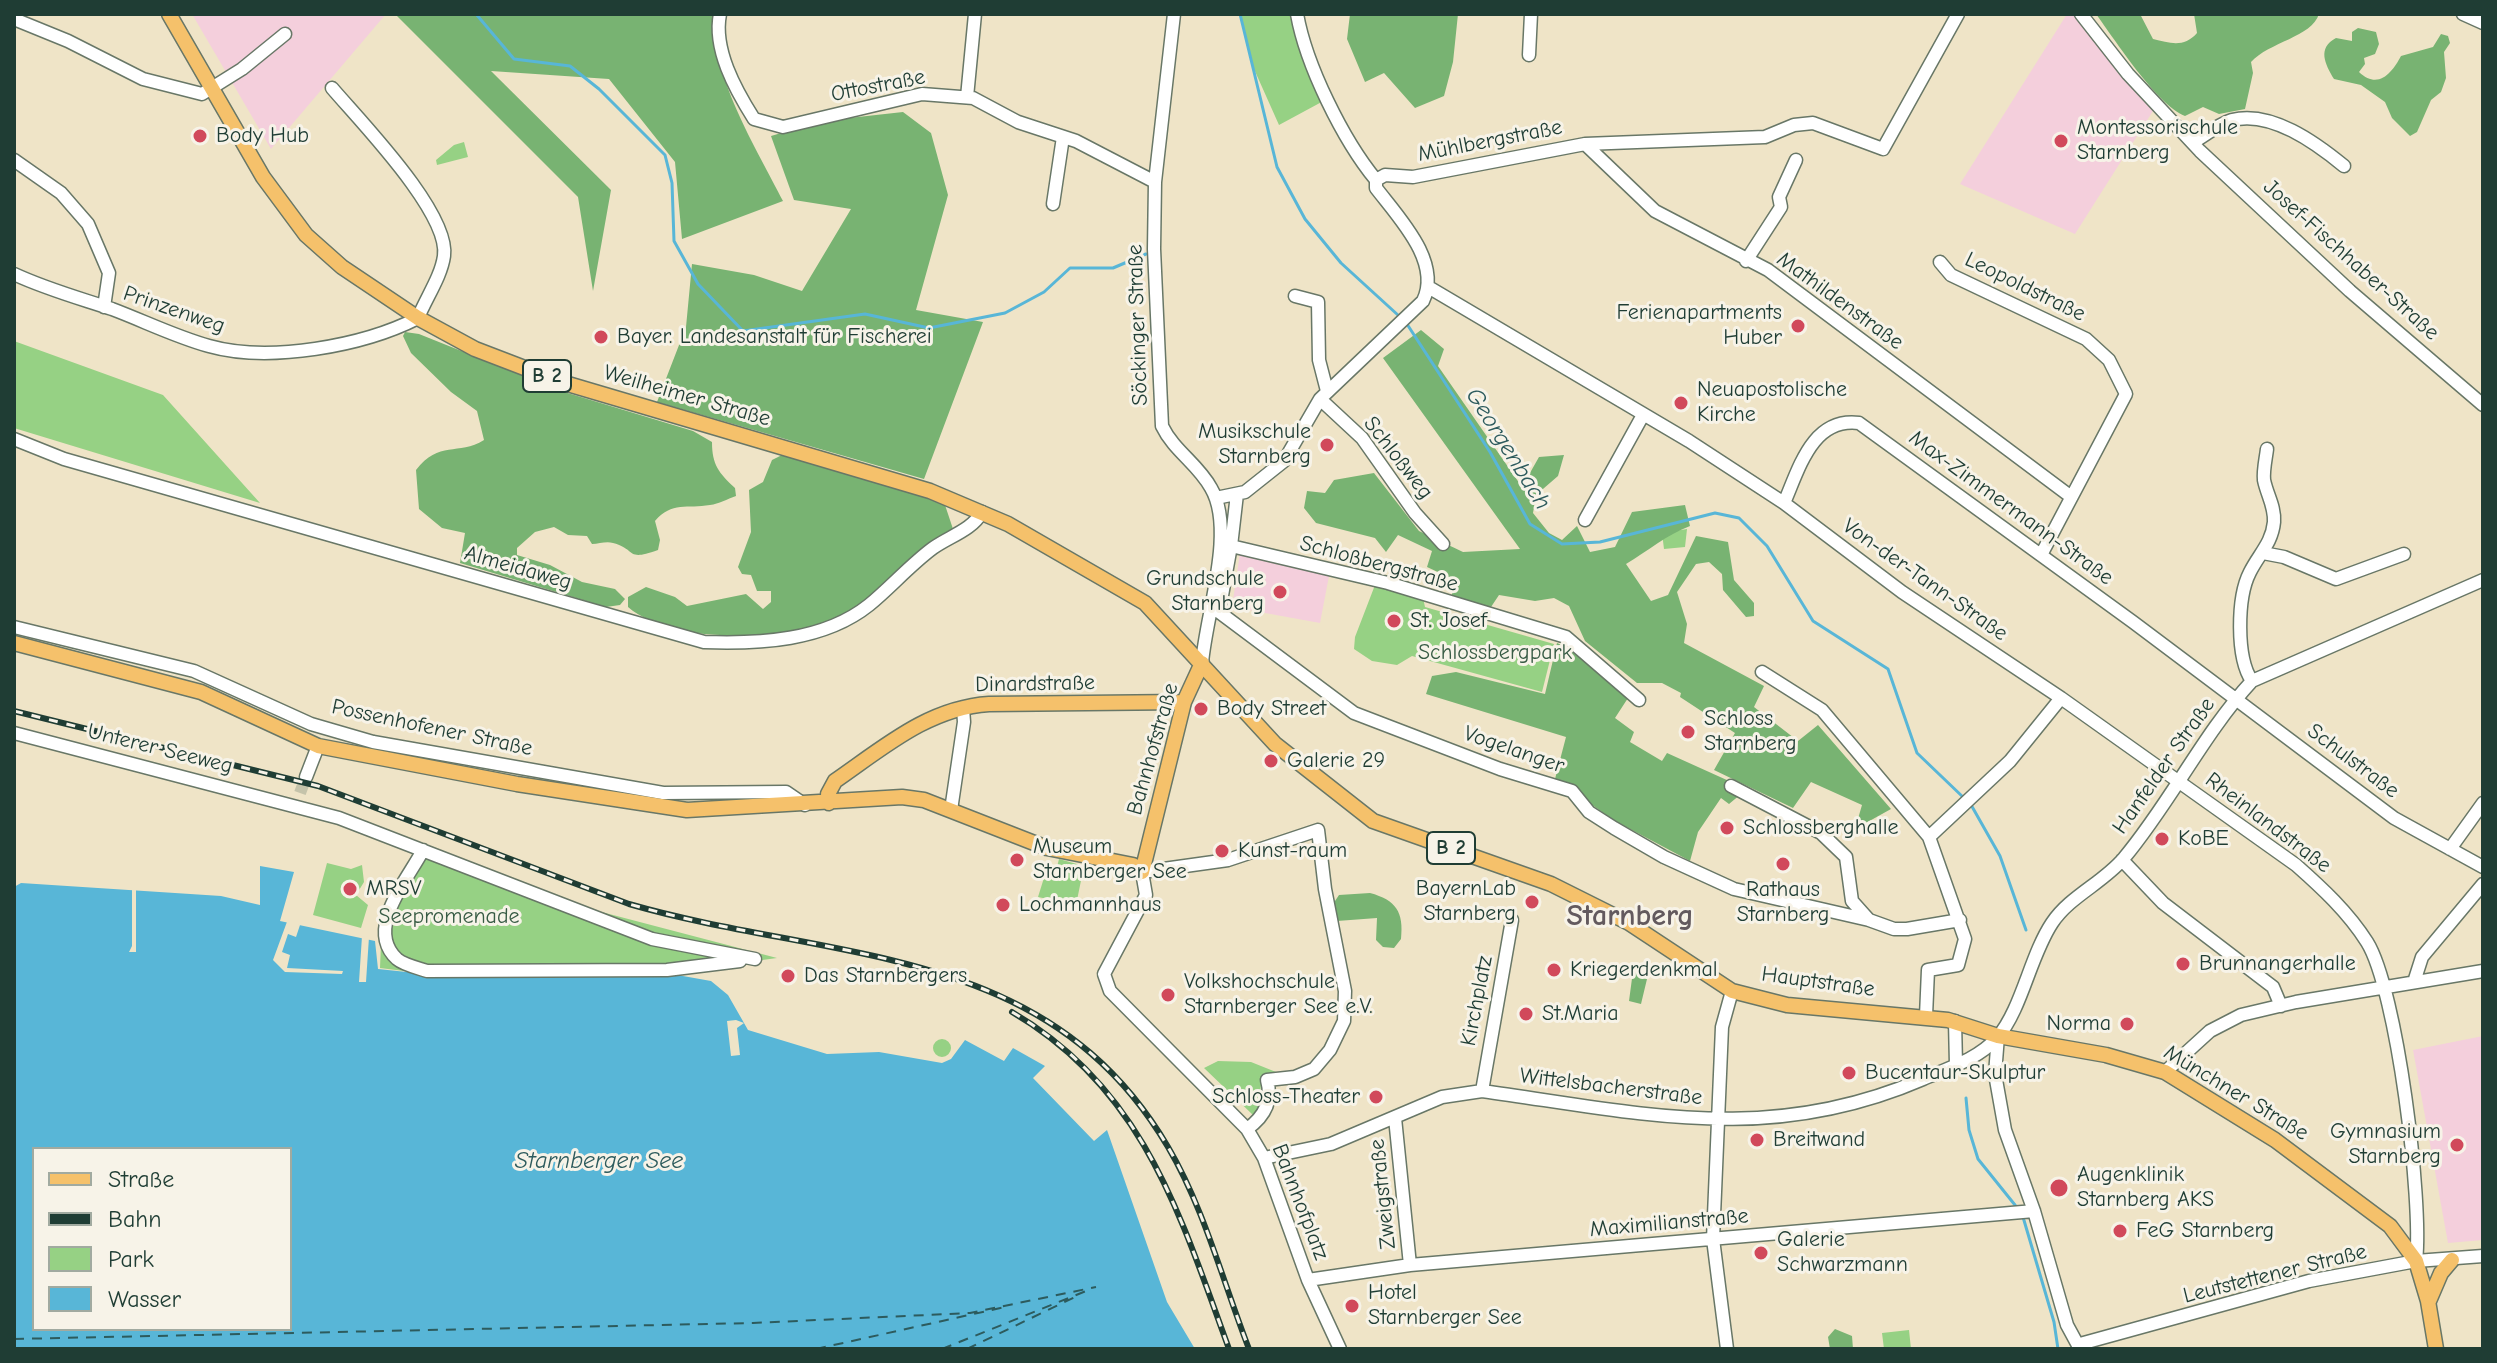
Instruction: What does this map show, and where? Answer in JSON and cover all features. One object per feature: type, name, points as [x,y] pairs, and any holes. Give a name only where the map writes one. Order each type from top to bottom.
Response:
[{"type":"main road","name":"Weilheimer Straße","points":[[169,14],[263,177],[306,235],[342,267],[418,318],[475,349],[561,382],[631,405],[843,463],[930,491],[982,512],[1145,603],[1202,663]]},
{"type":"main road","name":"Possenhofener Straße","points":[[14,643],[201,692],[318,746],[636,804],[687,810],[902,797],[924,800],[1039,845],[1133,865],[1142,872]]},
{"type":"main road","name":"Bahnhofstraße","points":[[1142,872],[1184,702],[1202,663]]},
{"type":"main road","name":"Hauptstraße","points":[[1202,663],[1275,744],[1373,821],[1551,884],[1629,923],[1732,991],[1787,1005],[1955,1021]]},
{"type":"main road","name":"Dinardstraße","points":[[829,803],[828,794],[835,781],[915,725],[963,708],[989,704],[1184,702]]},
{"type":"main road","name":"Münchner Straße","points":[[1955,1021],[1998,1036],[2118,1058],[2165,1072],[2328,1178],[2390,1226],[2416,1261],[2428,1301],[2436,1349]]},
{"type":"main road","points":[[2428,1301],[2441,1273],[2452,1260]]},
{"type":"street","name":"Ottostraße","points":[[720,14],[716,34],[740,98],[754,119],[783,127],[922,94],[967,97],[1018,122],[1063,137],[1155,182]]},
{"type":"street","points":[[967,97],[975,14]]},
{"type":"street","name":"Söckinger Straße","points":[[1174,14],[1155,182],[1154,249],[1162,426],[1170,442],[1203,476],[1216,498],[1221,525],[1202,663]]},
{"type":"street","points":[[1216,498],[1237,494],[1284,461],[1307,415],[1323,395],[1423,301],[1430,288],[1428,270],[1410,232],[1376,188],[1376,180],[1359,160],[1340,124],[1297,14]]},
{"type":"street","points":[[1529,55],[1531,14]]},
{"type":"street","name":"Mühlbergstraße","points":[[1376,180],[1385,175],[1413,177],[1585,144],[1765,137],[1794,125],[1813,123],[1883,149],[1958,14]]},
{"type":"street","name":"Josef-Fischhaber-Straße","points":[[2081,14],[2128,74],[2194,142],[2350,291],[2480,397]]},
{"type":"street","points":[[2463,14],[2483,23]]},
{"type":"street","points":[[14,19],[68,41],[143,79],[202,94],[285,34]]},
{"type":"street","points":[[332,88],[401,169],[440,227],[444,257],[418,318]]},
{"type":"street","points":[[2194,142],[2231,120],[2254,119],[2285,128],[2319,145],[2344,166]]},
{"type":"street","points":[[1053,204],[1063,137]]},
{"type":"street","name":"Mathildenstraße","points":[[1585,144],[1655,211],[1768,270],[2070,496]]},
{"type":"street","points":[[14,160],[61,193],[88,224],[109,273],[104,307]]},
{"type":"street","points":[[1746,261],[1781,207],[1779,197],[1796,160]]},
{"type":"street","name":"Leopoldstraße","points":[[1940,262],[1961,280],[2086,339],[2109,360],[2126,394],[2041,555]]},
{"type":"street","name":"Prinzenweg","points":[[14,274],[67,297],[104,307],[208,346],[262,355],[361,339],[418,318]]},
{"type":"street","name":"Von-der-Tann-Straße","points":[[1430,288],[1784,503],[1902,592],[2181,783]]},
{"type":"street","points":[[1295,296],[1318,302],[1323,395]]},
{"type":"street","name":"Schloßweg","points":[[1323,395],[1362,438],[1415,513],[1443,544]]},
{"type":"street","points":[[1585,520],[1643,415]]},
{"type":"street","name":"Max-Zimmermann-Straße","points":[[1784,503],[1810,441],[1844,421],[1859,423],[2236,699]]},
{"type":"street","name":"Almeidaweg","points":[[14,439],[64,459],[704,642],[763,642],[841,623],[870,605],[934,547],[974,524],[982,512]]},
{"type":"street","points":[[2252,681],[2245,663],[2240,615],[2248,575],[2263,553],[2274,524],[2274,506],[2264,479],[2267,449]]},
{"type":"street","points":[[1231,546],[1237,494]]},
{"type":"street","name":"Schloßbergstraße","points":[[1231,546],[1388,583],[1566,637],[1639,700]]},
{"type":"street","name":"Vogelanger","points":[[1231,546],[1219,612],[1354,713],[1500,769],[1572,791],[1589,812],[1614,828],[1664,857],[1734,889],[1869,920]]},
{"type":"street","points":[[2263,553],[2284,557],[2336,579],[2404,554]]},
{"type":"street","name":"Hanfelder Straße","points":[[1956,1065],[1998,1036],[2055,918],[2122,860],[2181,783],[2236,699],[2252,681],[2483,580]]},
{"type":"street","name":"Possenhofener Straße","points":[[14,627],[194,671],[311,724],[373,742],[663,793],[786,792],[805,805]]},
{"type":"street","points":[[1762,672],[1822,710],[1929,837],[1965,939],[1962,961],[1950,969],[1928,970],[1926,1016]]},
{"type":"street","points":[[1929,837],[2010,761],[2061,698]]},
{"type":"street","name":"Schulstraße","points":[[2236,699],[2394,818],[2483,867]]},
{"type":"street","points":[[951,810],[964,722],[963,708]]},
{"type":"street","name":"Unterer Seeweg","points":[[14,733],[298,799],[423,850]]},
{"type":"street","points":[[306,777],[318,746]]},
{"type":"street","name":"Rheinlandstraße","points":[[2181,783],[2296,865],[2332,897],[2368,943],[2384,988],[2417,1195],[2416,1261]]},
{"type":"street","points":[[1731,786],[1821,833],[1846,857],[1852,901],[1869,920],[1894,929],[1960,920]]},
{"type":"street","points":[[2450,849],[2483,803]]},
{"type":"street","points":[[1142,872],[1228,860],[1318,830],[1325,889],[1345,991],[1344,1021],[1330,1050],[1314,1069],[1295,1077],[1267,1080],[1269,1094],[1265,1111],[1247,1129]]},
{"type":"street","points":[[423,850],[568,910],[652,939],[755,959],[667,970],[427,971],[398,960],[385,940],[384,921],[423,850]]},
{"type":"street","points":[[2122,860],[2163,903],[2273,987],[2281,1006]]},
{"type":"street","name":"Bahnhofstraße","points":[[1104,980],[1106,968],[1146,895],[1142,872]]},
{"type":"street","points":[[2414,982],[2422,957],[2483,884]]},
{"type":"street","name":"Kirchplatz","points":[[1482,1091],[1512,920]]},
{"type":"street","points":[[2165,1072],[2226,1022],[2281,1006],[2483,971]]},
{"type":"street","name":"Bahnhofplatz","points":[[1104,980],[1110,991],[1247,1129],[1264,1158],[1308,1280],[1340,1349]]},
{"type":"street","points":[[1727,1349],[1713,1239],[1722,1027],[1732,991]]},
{"type":"street","points":[[1955,1021],[1956,1065]]},
{"type":"street","points":[[1998,1036],[1995,1074],[2025,1211],[2067,1325],[2080,1347]]},
{"type":"street","name":"Wittelsbacherstraße","points":[[1264,1158],[1331,1144],[1442,1097],[1482,1091],[1718,1121],[1824,1112],[1881,1097],[1956,1065]]},
{"type":"street","name":"Zweigstraße","points":[[1395,1118],[1410,1265]]},
{"type":"street","name":"Maximilianstraße","points":[[1308,1280],[1410,1265],[2025,1211]]},
{"type":"street","name":"Leutstettener Straße","points":[[2080,1347],[2309,1281],[2416,1261],[2483,1256]]},
{"type":"shaded area","points":[[192,14],[386,14],[271,149]]},
{"type":"shaded area","name":"Montessorischule Starnberg","points":[[2067,14],[2081,14],[2158,103],[2075,234],[1960,184]]},
{"type":"shaded area","name":"Grundschule Starnberg","points":[[1240,553],[1329,576],[1320,623],[1232,607]]},
{"type":"shaded area","name":"Gymnasium Starnberg","points":[[2483,1036],[2483,1240],[2448,1243],[2413,1050]]},
{"type":"green space","points":[[395,14],[716,14],[715,36],[727,85],[748,135],[783,201],[682,239],[675,162],[609,79],[491,71],[611,190],[593,291],[578,197]]},
{"type":"green space","points":[[1240,14],[1297,14],[1329,98],[1279,125],[1254,69]]},
{"type":"green space","points":[[1350,14],[1458,14],[1453,62],[1444,96],[1415,108],[1384,73],[1365,82],[1347,39]]},
{"type":"green space","points":[[2096,14],[2140,14],[2153,39],[2176,43],[2187,41],[2197,33],[2194,14],[2319,14],[2308,28],[2268,49],[2251,62],[2253,73],[2245,109],[2219,114],[2203,107],[2185,116],[2174,110],[2150,86]]},
{"type":"green space","points":[[2358,28],[2376,32],[2379,44],[2375,54],[2364,58],[2365,64],[2359,72],[2373,80],[2389,73],[2401,56],[2433,47],[2441,34],[2448,36],[2450,43],[2444,52],[2446,78],[2441,92],[2431,100],[2417,132],[2410,136],[2392,118],[2385,102],[2361,85],[2334,79],[2328,68],[2324,57],[2326,47],[2336,38],[2352,41],[2352,32]]},
{"type":"green space","points":[[903,112],[931,133],[948,195],[916,310],[983,322],[924,479],[657,402],[686,327],[692,264],[754,275],[802,291],[851,209],[794,200],[771,136],[822,121]]},
{"type":"green space","points":[[464,142],[468,157],[437,165],[436,160],[454,145]]},
{"type":"green space","points":[[1421,330],[1444,349],[1438,366],[1522,487],[1539,457],[1564,455],[1558,476],[1536,495],[1533,513],[1549,533],[1562,540],[1577,526],[1590,552],[1615,547],[1632,512],[1685,505],[1690,526],[1626,564],[1651,601],[1668,595],[1696,536],[1728,542],[1734,580],[1754,603],[1754,616],[1746,617],[1723,590],[1722,574],[1709,562],[1696,564],[1677,592],[1687,624],[1684,643],[1764,686],[1754,707],[1798,741],[1818,725],[1891,809],[1855,829],[1862,805],[1811,782],[1793,808],[1714,770],[1735,733],[1680,697],[1681,693],[1662,683],[1637,683],[1585,641],[1569,606],[1554,598],[1535,601],[1499,595],[1491,607],[1451,598],[1455,580],[1427,567],[1432,551],[1398,535],[1386,552],[1375,538],[1316,523],[1304,508],[1307,491],[1325,493],[1334,480],[1374,473],[1419,531],[1463,552],[1520,549],[1383,358]]},
{"type":"green space","points":[[405,332],[419,334],[561,391],[693,431],[712,442],[715,463],[735,488],[736,496],[713,504],[674,508],[661,515],[655,521],[660,540],[658,550],[640,555],[610,542],[592,544],[587,536],[568,535],[554,527],[535,532],[517,548],[517,555],[550,565],[582,582],[615,589],[625,599],[620,605],[606,607],[460,563],[465,533],[442,528],[419,509],[416,470],[433,455],[484,440],[477,411],[451,392],[411,353],[403,336]]},
{"type":"green space","points":[[14,341],[163,395],[260,503],[14,428]]},
{"type":"green space","points":[[782,455],[929,495],[945,505],[953,529],[900,576],[856,608],[819,624],[792,631],[732,636],[702,634],[648,620],[628,607],[628,597],[646,587],[675,597],[687,606],[746,594],[763,609],[771,602],[771,591],[757,591],[751,575],[742,574],[738,567],[751,532],[749,490],[763,482],[772,460]]},
{"type":"green space","points":[[1687,529],[1685,547],[1664,549],[1662,533]]},
{"type":"green space","name":"Schlossbergpark","points":[[1375,585],[1423,598],[1425,607],[1554,644],[1542,692],[1412,656],[1397,665],[1372,661],[1354,649],[1355,637]]},
{"type":"green space","points":[[1557,643],[1571,649],[1628,698],[1615,718],[1634,732],[1630,742],[1662,761],[1667,753],[1729,781],[1741,794],[1729,804],[1721,798],[1698,832],[1690,861],[1615,821],[1555,779],[1566,737],[1426,694],[1432,676],[1456,672],[1545,694]]},
{"type":"green space","name":"Seepromenade","points":[[425,844],[552,899],[777,958],[682,971],[428,974],[380,968],[382,920]]},
{"type":"green space","points":[[1059,859],[1084,866],[1076,905],[1038,897],[1048,865],[1057,867]]},
{"type":"green space","points":[[327,863],[351,869],[362,865],[364,882],[356,895],[368,905],[361,928],[313,915]]},
{"type":"green space","points":[[1370,893],[1386,899],[1399,914],[1401,939],[1394,948],[1383,947],[1376,940],[1377,918],[1337,921],[1331,907],[1339,895]]},
{"type":"green space","points":[[1633,971],[1647,979],[1641,1004],[1629,1001]]},
{"type":"green space","points":[[942,1039],[951,1048],[942,1057],[933,1048]]},
{"type":"green space","points":[[1218,1061],[1251,1062],[1276,1072],[1261,1084],[1259,1107],[1253,1115],[1204,1068]]},
{"type":"green space","points":[[1835,1329],[1852,1336],[1853,1349],[1830,1349],[1828,1337]]},
{"type":"green space","points":[[1909,1330],[1911,1349],[1884,1349],[1882,1333]]},
{"type":"water","name":"Starnberger See","points":[[260,866],[294,872],[280,921],[375,941],[378,969],[426,974],[666,973],[711,981],[728,995],[748,1030],[827,1054],[879,1052],[942,1063],[951,1059],[965,1040],[1004,1061],[1013,1048],[1045,1066],[1033,1078],[1094,1141],[1107,1130],[1167,1302],[1195,1349],[14,1349],[14,887],[21,883],[221,896],[260,905]]},
{"type":"pier","points":[[132,886],[136,886],[136,952],[129,952],[132,946]]},
{"type":"pier","points":[[288,919],[300,925],[296,937],[288,934],[282,952],[290,955],[287,968],[343,971],[342,974],[285,972],[273,960]]},
{"type":"pier","points":[[362,936],[369,937],[366,982],[359,982]]},
{"type":"pier","points":[[727,1021],[744,1023],[737,1028],[740,1055],[731,1056]]},
{"type":"waterway","points":[[476,14],[514,59],[570,66],[599,89],[665,155],[672,183],[674,241],[698,284],[743,331],[865,314],[929,328],[1005,313],[1044,292],[1070,268],[1113,268],[1146,254]]},
{"type":"waterway","name":"Georgenbach","points":[[1240,14],[1277,167],[1305,219],[1341,263],[1399,316]]},
{"type":"waterway","name":"Georgenbach","points":[[1405,321],[1490,452],[1530,524],[1562,544],[1600,542],[1715,513],[1739,518],[1767,546],[1813,621],[1888,669],[1917,753],[1964,798]]},
{"type":"waterway","name":"Georgenbach","points":[[1970,803],[2000,856],[2026,930]]},
{"type":"waterway","name":"Georgenbach","points":[[1966,1098],[1969,1130],[1978,1159],[2019,1210]]},
{"type":"waterway","name":"Georgenbach","points":[[2023,1217],[2054,1322],[2058,1349]]},
{"type":"ferry route","points":[[14,1339],[753,1323],[970,1313],[1096,1287]]},
{"type":"ferry route","points":[[942,1349],[1091,1289]]},
{"type":"ferry route","points":[[967,1349],[1077,1296]]},
{"type":"ferry route","points":[[816,1349],[1005,1307]]},
{"type":"tunnel","points":[[300,793],[306,777]]},
{"type":"railway","points":[[14,711],[318,786],[629,904],[705,923],[856,952],[928,970],[997,995],[1061,1030],[1118,1080],[1168,1147],[1203,1220],[1249,1349]]},
{"type":"railway","points":[[1012,1012],[1057,1043],[1095,1078],[1126,1117],[1152,1159],[1174,1204],[1229,1349]]},
{"type":"place","name":"Body Hub","points":[[200,136]]},
{"type":"place","name":"Montessorischule Starnberg","points":[[2061,141]]},
{"type":"place","name":"Ferienapartments Huber","points":[[1798,326]]},
{"type":"place","name":"Bayer. Landesanstalt für Fischerei","points":[[601,337]]},
{"type":"place","name":"Neuapostolische Kirche","points":[[1681,403]]},
{"type":"place","name":"Musikschule Starnberg","points":[[1327,445]]},
{"type":"place","name":"Grundschule Starnberg","points":[[1280,592]]},
{"type":"place","name":"St. Josef","points":[[1394,621]]},
{"type":"place","name":"Body Street","points":[[1201,709]]},
{"type":"place","name":"Schloss Starnberg","points":[[1688,732]]},
{"type":"place","name":"Galerie 29","points":[[1271,761]]},
{"type":"place","name":"Schlossberghalle","points":[[1727,828]]},
{"type":"place","name":"KoBE","points":[[2162,839]]},
{"type":"place","name":"Kunst-raum","points":[[1222,851]]},
{"type":"place","name":"Museum Starnberger See","points":[[1017,860]]},
{"type":"place","name":"Rathaus Starnberg","points":[[1783,864]]},
{"type":"place","name":"MRSV","points":[[350,889]]},
{"type":"place","name":"BayernLab Starnberg","points":[[1532,902]]},
{"type":"place","name":"Lochmannhaus","points":[[1003,905]]},
{"type":"place","name":"Brunnangerhalle","points":[[2183,964]]},
{"type":"place","name":"Kriegerdenkmal","points":[[1554,970]]},
{"type":"place","name":"Das Starnbergers","points":[[788,976]]},
{"type":"place","name":"Volkshochschule Starnberger See e.V.","points":[[1168,995]]},
{"type":"place","name":"St.Maria","points":[[1526,1014]]},
{"type":"place","name":"Norma","points":[[2127,1024]]},
{"type":"place","name":"Bucentaur-Skulptur","points":[[1849,1073]]},
{"type":"place","name":"Schloss-Theater","points":[[1376,1097]]},
{"type":"place","name":"Breitwand","points":[[1757,1140]]},
{"type":"place","name":"Gymnasium Starnberg","points":[[2457,1145]]},
{"type":"place","name":"Augenklinik Starnberg AKS","points":[[2059,1188]]},
{"type":"place","name":"FeG Starnberg","points":[[2120,1231]]},
{"type":"place","name":"Galerie Schwarzmann","points":[[1761,1253]]},
{"type":"place","name":"Hotel Starnberger See","points":[[1352,1306]]},
{"type":"district","name":"Starnberg","points":[[1630,917]]}]
